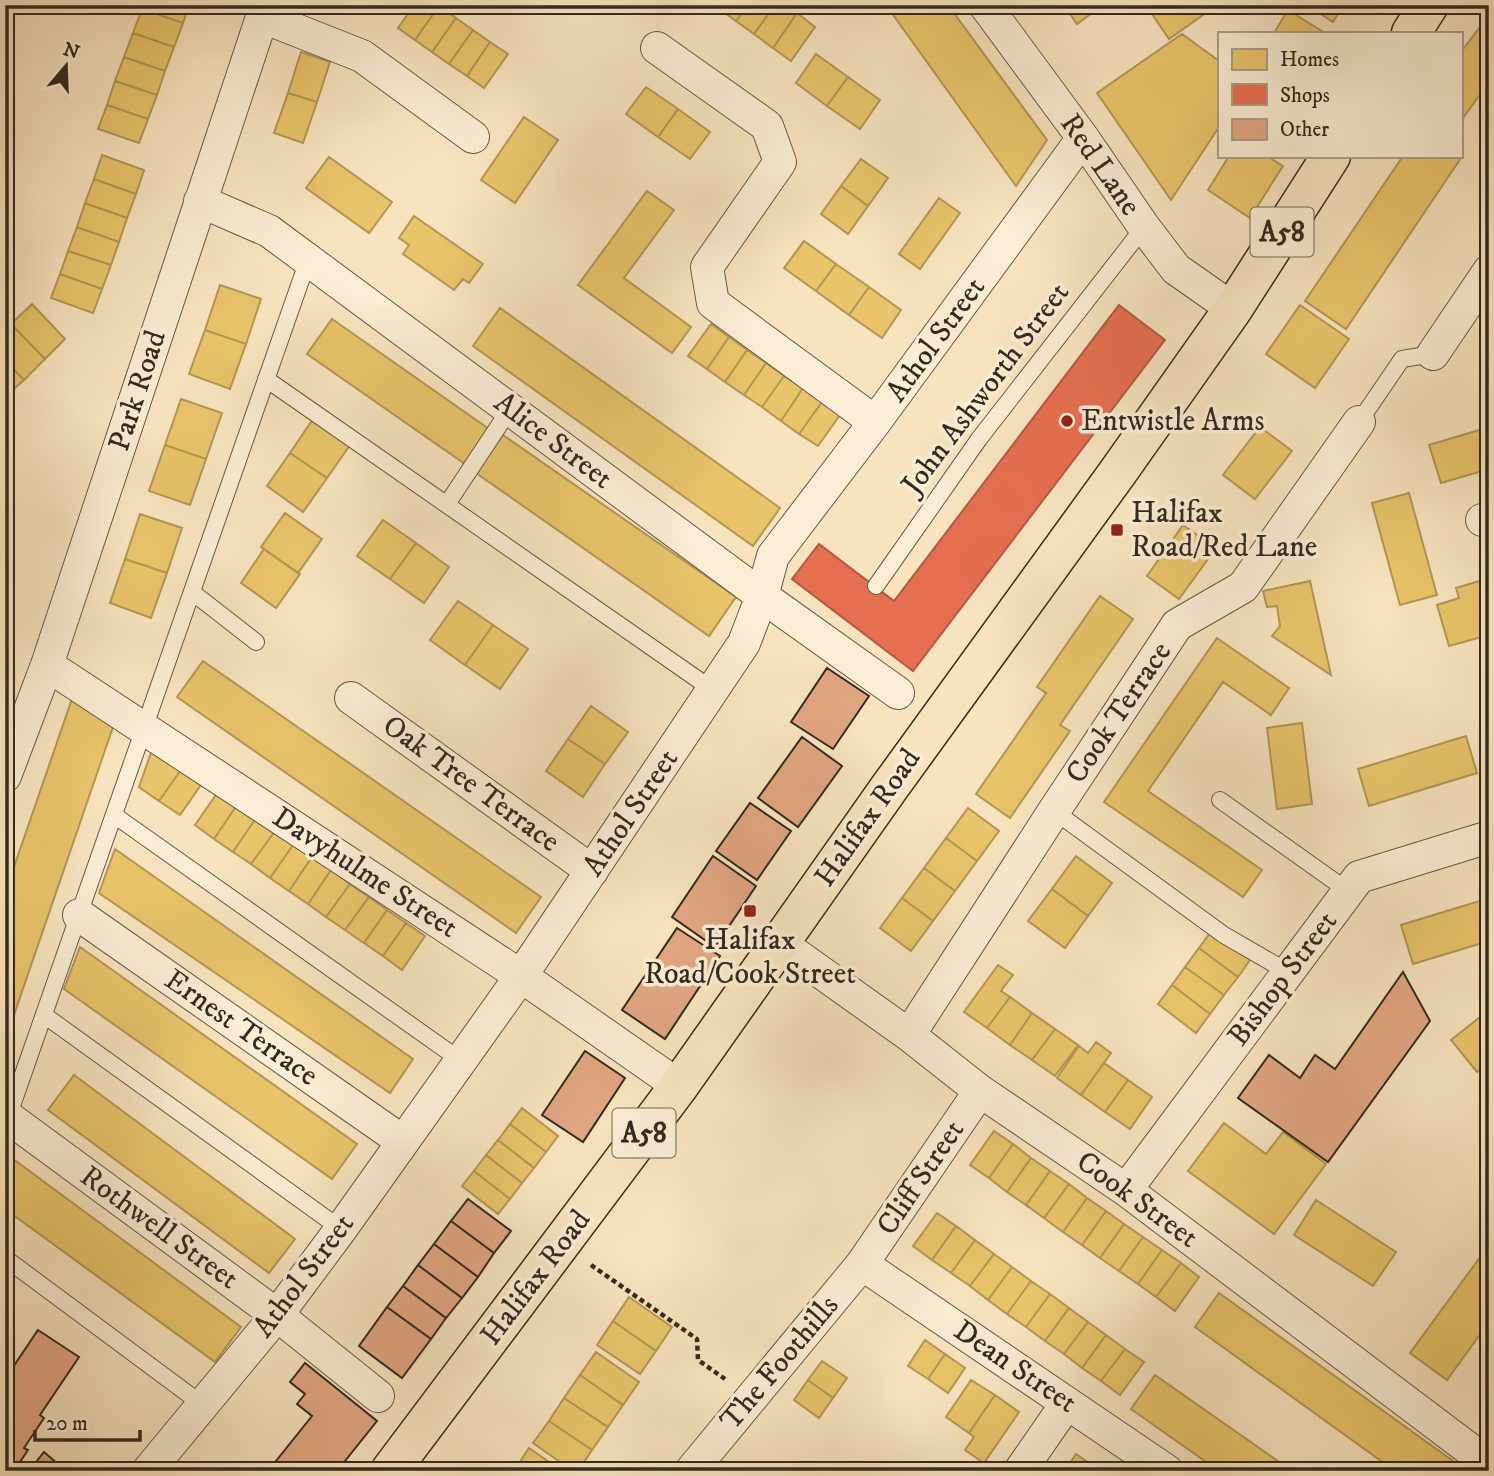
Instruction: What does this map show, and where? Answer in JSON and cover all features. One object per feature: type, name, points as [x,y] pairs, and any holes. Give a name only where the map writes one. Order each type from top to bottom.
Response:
[{"type":"highway","points":[[1412,32],[1429,5]]},
{"type":"highway","name":"Halifax Road","points":[[390,1471],[679,1086],[1233,309],[1330,158]]},
{"type":"street","name":"Red Lane","points":[[985,5],[1176,268],[1233,309]]},
{"type":"street","points":[[265,11],[362,56],[473,137]]},
{"type":"street","name":"Park Road","points":[[5,776],[47,665],[265,11]]},
{"type":"street","points":[[657,48],[767,127],[780,162],[707,267],[713,303],[875,422]]},
{"type":"street","name":"Athol Street","points":[[148,1471],[277,1315],[521,976],[744,643],[762,596],[773,556],[875,422],[1083,138]]},
{"type":"street","name":"Alice Street","points":[[200,201],[269,231],[762,596],[898,693]]},
{"type":"street","points":[[1433,354],[1489,271]]},
{"type":"street","name":"Cook Terrace","points":[[909,1035],[1177,625],[1243,587],[1359,422]]},
{"type":"street","name":"Davyhulme Street","points":[[47,665],[521,976],[679,1086]]},
{"type":"street","name":"Oak Tree Terrace","points":[[351,698],[592,871]]},
{"type":"street","name":"Bishop Street","points":[[1126,1190],[1359,877],[1489,838]]},
{"type":"street","name":"Ernest Terrace","points":[[79,915],[402,1141]]},
{"type":"street","name":"Cook Street","points":[[780,943],[909,1035],[980,1091],[1126,1190],[1489,1464]]},
{"type":"street","name":"Cliff Street","points":[[862,1264],[980,1091]]},
{"type":"street","name":"Rothwell Street","points":[[6,1119],[277,1315],[378,1396]]},
{"type":"street","name":"The Foothills","points":[[699,1468],[751,1398],[862,1264]]},
{"type":"street","name":"Dean Street","points":[[862,1264],[1167,1471]]},
{"type":"street","points":[[1020,1471],[1067,1403]]},
{"type":"lane","name":"John Ashworth Street","points":[[876,586],[979,439],[1144,227]]},
{"type":"lane","points":[[6,1119],[308,260]]},
{"type":"lane","points":[[1359,422],[1402,359],[1433,354]]},
{"type":"lane","points":[[266,379],[713,690]]},
{"type":"lane","points":[[447,504],[510,409]]},
{"type":"lane","points":[[192,592],[256,642]]},
{"type":"lane","points":[[1220,800],[1348,891]]},
{"type":"lane","points":[[1054,811],[1224,935],[1288,972]]},
{"type":"lane","points":[[114,815],[460,1060]]},
{"type":"lane","points":[[44,1015],[341,1229]]},
{"type":"lane","points":[[5,1258],[203,1405]]},
{"type":"path","points":[[561,1244],[697,1339],[698,1360],[751,1398]]},
{"type":"building: Homes","points":[[143,5],[189,5],[183,23],[142,9]]},
{"type":"building: Homes","points":[[414,5],[439,6],[415,40],[398,28]]},
{"type":"building: Homes","points":[[720,5],[748,5],[736,21],[718,8]]},
{"type":"building: Homes","points":[[748,5],[775,5],[754,34],[736,21]]},
{"type":"building: Homes","points":[[775,5],[785,5],[797,13],[773,48],[754,34]]},
{"type":"building: Homes","points":[[886,5],[948,5],[1047,140],[1016,186]]},
{"type":"building: Homes","points":[[1064,5],[1103,5],[1077,24]]},
{"type":"building: Homes","points":[[1146,5],[1197,5],[1203,15],[1169,39]]},
{"type":"building: Homes","points":[[1307,5],[1343,5],[1333,22]]},
{"type":"building: Homes","points":[[439,6],[456,18],[432,52],[415,40]]},
{"type":"building: Homes","points":[[142,9],[183,23],[174,47],[133,33]]},
{"type":"building: Homes","points":[[1288,10],[1323,32],[1275,32]]},
{"type":"building: Homes","points":[[797,13],[815,27],[791,61],[773,48]]},
{"type":"building: Homes","points":[[1489,15],[1489,82],[1462,120],[1462,51]]},
{"type":"building: Homes","points":[[456,18],[473,30],[449,64],[432,52]]},
{"type":"building: Homes","points":[[473,30],[490,42],[467,76],[449,64]]},
{"type":"building: Homes","points":[[133,33],[174,47],[165,71],[124,57]]},
{"type":"building: Homes","points":[[1182,34],[1218,60],[1218,129],[1171,200],[1097,93]]},
{"type":"building: Homes","points":[[490,42],[508,54],[484,88],[467,76]]},
{"type":"building: Homes","points":[[301,52],[330,62],[317,102],[288,93]]},
{"type":"building: Homes","points":[[816,54],[848,77],[827,106],[796,83]]},
{"type":"building: Homes","points":[[124,57],[165,71],[157,95],[115,81]]},
{"type":"building: Homes","points":[[848,77],[880,100],[860,129],[827,106]]},
{"type":"building: Homes","points":[[115,81],[157,95],[148,119],[107,105]]},
{"type":"building: Homes","points":[[646,87],[678,109],[658,137],[626,114]]},
{"type":"building: Homes","points":[[288,93],[317,102],[303,143],[274,133]]},
{"type":"building: Homes","points":[[107,105],[148,119],[139,143],[98,129]]},
{"type":"building: Homes","points":[[678,109],[710,132],[690,159],[658,137]]},
{"type":"building: Homes","points":[[524,117],[558,140],[515,203],[481,180]]},
{"type":"building: Homes","points":[[102,155],[144,170],[136,194],[94,179]]},
{"type":"building: Homes","points":[[329,157],[392,202],[369,233],[306,188]]},
{"type":"building: Homes","points":[[1228,158],[1270,158],[1283,166],[1250,218],[1208,190]]},
{"type":"building: Homes","points":[[1402,158],[1461,158],[1346,329],[1305,301]]},
{"type":"building: Homes","points":[[861,159],[888,178],[868,206],[841,186]]},
{"type":"building: Homes","points":[[94,179],[136,194],[127,218],[85,203]]},
{"type":"building: Homes","points":[[841,186],[868,206],[848,234],[821,214]]},
{"type":"building: Homes","points":[[647,191],[674,210],[624,278],[691,327],[672,353],[578,285]]},
{"type":"building: Homes","points":[[939,198],[960,213],[920,269],[899,254]]},
{"type":"building: Homes","points":[[85,203],[127,218],[119,242],[77,227]]},
{"type":"building: Homes","points":[[414,216],[483,264],[469,283],[463,279],[454,290],[403,254],[409,245],[399,238]]},
{"type":"building: Homes","points":[[77,227],[119,242],[111,265],[68,251]]},
{"type":"building: Homes","points":[[804,241],[836,264],[816,291],[784,268]]},
{"type":"building: Homes","points":[[68,251],[111,265],[102,289],[60,274]]},
{"type":"building: Homes","points":[[836,264],[869,287],[849,315],[816,291]]},
{"type":"building: Homes","points":[[60,274],[102,289],[93,313],[51,298]]},
{"type":"building: Homes","points":[[220,285],[261,299],[246,344],[205,330]]},
{"type":"building: Homes","points":[[869,287],[901,310],[882,338],[849,315]]},
{"type":"building: Homes","points":[[32,304],[65,339],[45,359],[11,324]]},
{"type":"building: Homes","points":[[1300,305],[1349,339],[1315,388],[1266,354]]},
{"type":"building: Homes","points":[[500,308],[780,508],[753,546],[473,346]]},
{"type":"building: Homes","points":[[332,319],[489,429],[465,464],[307,354]]},
{"type":"building: Homes","points":[[11,324],[45,359],[24,380],[5,360],[5,330]]},
{"type":"building: Homes","points":[[711,324],[729,337],[707,369],[688,356]]},
{"type":"building: Homes","points":[[205,330],[246,344],[230,389],[189,374]]},
{"type":"building: Homes","points":[[729,337],[747,350],[725,382],[707,369]]},
{"type":"building: Homes","points":[[747,350],[766,363],[744,395],[725,382]]},
{"type":"building: Homes","points":[[5,360],[24,380],[5,397]]},
{"type":"building: Homes","points":[[766,363],[784,376],[762,407],[744,395]]},
{"type":"building: Homes","points":[[784,376],[803,388],[781,421],[762,407]]},
{"type":"building: Homes","points":[[803,388],[822,402],[799,434],[781,421]]},
{"type":"building: Homes","points":[[181,399],[222,413],[206,459],[165,445]]},
{"type":"building: Homes","points":[[822,402],[840,415],[818,446],[799,434]]},
{"type":"building: Homes","points":[[313,419],[350,445],[327,478],[290,453]]},
{"type":"building: Homes","points":[[1260,427],[1292,451],[1255,499],[1223,475]]},
{"type":"building: Homes","points":[[1489,427],[1489,469],[1441,483],[1429,445]]},
{"type":"building: Homes","points":[[503,435],[736,597],[709,636],[476,473]]},
{"type":"building: Homes","points":[[165,445],[206,459],[190,505],[149,491]]},
{"type":"building: Homes","points":[[290,453],[327,478],[303,512],[267,486]]},
{"type":"building: Homes","points":[[1409,493],[1437,595],[1400,605],[1372,503]]},
{"type":"building: Homes","points":[[285,513],[322,539],[298,573],[261,547]]},
{"type":"building: Homes","points":[[140,514],[182,528],[167,573],[125,559]]},
{"type":"building: Homes","points":[[383,520],[416,543],[390,579],[357,556]]},
{"type":"building: Homes","points":[[1183,525],[1216,548],[1179,599],[1147,576]]},
{"type":"building: Homes","points":[[416,543],[449,567],[424,603],[390,579]]},
{"type":"building: Homes","points":[[264,549],[300,574],[276,608],[241,583]]},
{"type":"building: Homes","points":[[125,559],[167,573],[151,618],[110,603]]},
{"type":"building: Homes","points":[[1489,578],[1489,635],[1449,646],[1437,605],[1459,598],[1456,588]]},
{"type":"building: Homes","points":[[1310,581],[1331,675],[1272,636],[1280,626],[1277,606],[1267,607],[1263,591]]},
{"type":"building: Homes","points":[[1100,596],[1133,619],[1060,725],[1070,731],[1010,818],[976,794],[1046,693],[1037,687]]},
{"type":"building: Homes","points":[[458,601],[493,625],[465,665],[430,640]]},
{"type":"building: Homes","points":[[493,625],[528,649],[500,689],[465,665]]},
{"type":"building: Homes","points":[[1217,638],[1289,688],[1271,715],[1223,682],[1148,791],[1262,870],[1243,897],[1104,802]]},
{"type":"building: Homes","points":[[203,661],[541,897],[516,933],[177,697]]},
{"type":"building: Homes","points":[[74,693],[114,724],[5,1041],[5,893]]},
{"type":"building: Homes","points":[[591,706],[628,732],[605,764],[568,739]]},
{"type":"building: Homes","points":[[1302,723],[1312,804],[1277,809],[1267,728]]},
{"type":"building: Homes","points":[[1466,736],[1477,773],[1369,806],[1358,769]]},
{"type":"building: Homes","points":[[1489,738],[1489,769],[1480,741]]},
{"type":"building: Homes","points":[[568,739],[605,764],[583,797],[546,771]]},
{"type":"building: Homes","points":[[153,747],[183,767],[159,801],[139,787]]},
{"type":"building: Homes","points":[[183,767],[203,782],[180,815],[159,801]]},
{"type":"building: Homes","points":[[218,792],[237,805],[214,839],[195,825]]},
{"type":"building: Homes","points":[[237,805],[256,818],[233,852],[214,839]]},
{"type":"building: Homes","points":[[968,808],[999,831],[977,861],[946,838]]},
{"type":"building: Homes","points":[[256,818],[275,831],[251,864],[233,852]]},
{"type":"building: Homes","points":[[275,831],[293,845],[270,878],[251,864]]},
{"type":"building: Homes","points":[[946,838],[977,861],[955,891],[924,868]]},
{"type":"building: Homes","points":[[293,845],[312,857],[289,891],[270,878]]},
{"type":"building: Homes","points":[[115,849],[413,1059],[390,1093],[99,893]]},
{"type":"building: Homes","points":[[1076,856],[1112,883],[1088,916],[1052,889]]},
{"type":"building: Homes","points":[[312,857],[331,870],[308,904],[289,891]]},
{"type":"building: Homes","points":[[924,868],[955,891],[933,921],[902,898]]},
{"type":"building: Homes","points":[[331,870],[350,884],[326,917],[308,904]]},
{"type":"building: Homes","points":[[350,884],[369,897],[345,930],[326,917]]},
{"type":"building: Homes","points":[[1052,889],[1088,916],[1065,948],[1028,921]]},
{"type":"building: Homes","points":[[369,897],[387,910],[364,943],[345,930]]},
{"type":"building: Homes","points":[[902,898],[933,921],[911,951],[880,928]]},
{"type":"building: Homes","points":[[1489,898],[1489,941],[1413,964],[1401,925]]},
{"type":"building: Homes","points":[[387,910],[406,923],[383,956],[364,943]]},
{"type":"building: Homes","points":[[406,923],[425,936],[402,970],[383,956]]},
{"type":"building: Homes","points":[[1213,929],[1252,957],[1238,977],[1199,948]]},
{"type":"building: Homes","points":[[80,947],[357,1144],[332,1179],[64,989]]},
{"type":"building: Homes","points":[[1199,948],[1238,977],[1224,995],[1185,967]]},
{"type":"building: Homes","points":[[998,965],[1013,975],[1001,991],[1010,997],[987,1028],[964,1012]]},
{"type":"building: Homes","points":[[1185,967],[1224,995],[1210,1014],[1172,985]]},
{"type":"building: Homes","points":[[1172,985],[1210,1014],[1196,1033],[1158,1004]]},
{"type":"building: Homes","points":[[1010,997],[1032,1013],[1010,1045],[987,1028]]},
{"type":"building: Homes","points":[[1489,1010],[1489,1062],[1477,1072],[1451,1040]]},
{"type":"building: Homes","points":[[1032,1013],[1055,1029],[1032,1060],[1010,1045]]},
{"type":"building: Homes","points":[[1055,1029],[1078,1045],[1055,1076],[1032,1060]]},
{"type":"building: Homes","points":[[1096,1042],[1111,1053],[1081,1095],[1057,1078],[1079,1046],[1088,1053]]},
{"type":"building: Homes","points":[[1104,1063],[1128,1080],[1105,1112],[1081,1095]]},
{"type":"building: Homes","points":[[74,1075],[295,1239],[269,1273],[48,1110]]},
{"type":"building: Homes","points":[[1128,1080],[1152,1097],[1130,1129],[1105,1112]]},
{"type":"building: Homes","points":[[522,1108],[558,1136],[546,1152],[510,1124]]},
{"type":"building: Homes","points":[[1224,1123],[1266,1154],[1283,1132],[1326,1164],[1274,1234],[1188,1171]]},
{"type":"building: Homes","points":[[510,1124],[546,1152],[534,1168],[498,1140]]},
{"type":"building: Homes","points":[[994,1131],[1013,1144],[989,1178],[970,1165]]},
{"type":"building: Homes","points":[[498,1140],[534,1168],[522,1183],[486,1155]]},
{"type":"building: Homes","points":[[1013,1144],[1031,1158],[1007,1192],[989,1178]]},
{"type":"building: Homes","points":[[5,1153],[241,1327],[215,1362],[5,1209]]},
{"type":"building: Homes","points":[[486,1155],[522,1183],[510,1199],[474,1171]]},
{"type":"building: Homes","points":[[1031,1158],[1050,1171],[1026,1205],[1007,1192]]},
{"type":"building: Homes","points":[[474,1171],[510,1199],[498,1214],[462,1186]]},
{"type":"building: Homes","points":[[1050,1171],[1069,1184],[1044,1218],[1026,1205]]},
{"type":"building: Homes","points":[[1069,1184],[1087,1198],[1063,1232],[1044,1218]]},
{"type":"building: Homes","points":[[1087,1198],[1106,1211],[1082,1245],[1063,1232]]},
{"type":"building: Homes","points":[[1316,1200],[1396,1252],[1373,1286],[1294,1235]]},
{"type":"building: Homes","points":[[1106,1211],[1124,1224],[1100,1258],[1082,1245]]},
{"type":"building: Homes","points":[[937,1213],[956,1226],[932,1260],[913,1246]]},
{"type":"building: Homes","points":[[1124,1224],[1143,1237],[1119,1271],[1100,1258]]},
{"type":"building: Homes","points":[[956,1226],[975,1240],[951,1273],[932,1260]]},
{"type":"building: Homes","points":[[1143,1237],[1162,1250],[1138,1284],[1119,1271]]},
{"type":"building: Homes","points":[[975,1240],[994,1254],[970,1286],[951,1273]]},
{"type":"building: Homes","points":[[1489,1245],[1489,1322],[1447,1380],[1410,1353]]},
{"type":"building: Homes","points":[[1162,1250],[1181,1263],[1156,1297],[1138,1284]]},
{"type":"building: Homes","points":[[994,1254],[1012,1267],[988,1300],[970,1286]]},
{"type":"building: Homes","points":[[1181,1263],[1199,1277],[1175,1311],[1156,1297]]},
{"type":"building: Homes","points":[[1012,1267],[1031,1281],[1007,1314],[988,1300]]},
{"type":"building: Homes","points":[[1031,1281],[1050,1294],[1026,1327],[1007,1314]]},
{"type":"building: Homes","points":[[1219,1293],[1467,1471],[1395,1471],[1195,1327]]},
{"type":"building: Homes","points":[[1050,1294],[1069,1308],[1045,1341],[1026,1327]]},
{"type":"building: Homes","points":[[629,1297],[672,1327],[656,1351],[613,1321]]},
{"type":"building: Homes","points":[[1069,1308],[1088,1322],[1064,1354],[1045,1341]]},
{"type":"building: Homes","points":[[613,1321],[656,1351],[640,1374],[597,1345]]},
{"type":"building: Homes","points":[[1088,1322],[1106,1335],[1082,1368],[1064,1354]]},
{"type":"building: Homes","points":[[1106,1335],[1125,1349],[1101,1381],[1082,1368]]},
{"type":"building: Homes","points":[[925,1340],[945,1354],[928,1379],[908,1366]]},
{"type":"building: Homes","points":[[1125,1349],[1144,1362],[1120,1395],[1101,1381]]},
{"type":"building: Homes","points":[[596,1352],[639,1382],[623,1405],[580,1375]]},
{"type":"building: Homes","points":[[945,1354],[965,1368],[948,1393],[928,1379]]},
{"type":"building: Homes","points":[[822,1361],[847,1378],[833,1398],[808,1380]]},
{"type":"building: Homes","points":[[580,1375],[623,1405],[608,1427],[564,1398]]},
{"type":"building: Homes","points":[[1155,1375],[1292,1471],[1219,1471],[1131,1409]]},
{"type":"building: Homes","points":[[808,1380],[833,1398],[819,1418],[794,1400]]},
{"type":"building: Homes","points":[[971,1380],[995,1395],[969,1433],[946,1417]]},
{"type":"building: Homes","points":[[995,1395],[1019,1412],[984,1463],[965,1450],[974,1437],[969,1433]]},
{"type":"building: Homes","points":[[564,1398],[608,1427],[592,1450],[549,1421]]},
{"type":"building: Homes","points":[[549,1421],[592,1450],[578,1471],[573,1471],[533,1443]]},
{"type":"building: Homes","points":[[529,1448],[562,1471],[514,1471]]},
{"type":"building: Homes","points":[[1076,1454],[1099,1470],[1065,1471]]},
{"type":"building: Shops","points":[[1119,305],[1165,340],[913,671],[792,579],[819,544],[894,601]]},
{"type":"building: Other","points":[[827,668],[869,696],[833,749],[791,722]]},
{"type":"building: Other","points":[[802,737],[842,766],[798,827],[758,798]]},
{"type":"building: Other","points":[[750,803],[791,831],[757,880],[716,851]]},
{"type":"building: Other","points":[[713,856],[756,886],[715,947],[672,917]]},
{"type":"building: Other","points":[[677,928],[720,956],[665,1039],[622,1010]]},
{"type":"building: Other","points":[[1403,972],[1430,1021],[1328,1162],[1238,1098],[1269,1055],[1300,1078],[1315,1055],[1335,1069]]},
{"type":"building: Other","points":[[585,1051],[625,1078],[583,1142],[542,1115]]},
{"type":"building: Other","points":[[468,1199],[511,1231],[494,1253],[451,1221]]},
{"type":"building: Other","points":[[451,1221],[494,1253],[478,1277],[434,1244]]},
{"type":"building: Other","points":[[434,1244],[478,1277],[462,1298],[418,1265]]},
{"type":"building: Other","points":[[418,1265],[462,1298],[446,1318],[403,1286]]},
{"type":"building: Other","points":[[403,1286],[446,1318],[431,1339],[387,1307]]},
{"type":"building: Other","points":[[387,1307],[431,1339],[402,1378],[359,1346]]},
{"type":"building: Other","points":[[38,1330],[79,1357],[40,1415],[44,1418],[24,1448],[28,1450],[14,1471],[5,1471],[5,1379]]},
{"type":"building: Other","points":[[305,1363],[377,1421],[337,1471],[268,1471],[312,1416],[297,1404],[305,1394],[290,1382]]},
{"type":"building: Other","points":[[44,1452],[66,1471],[29,1471]]},
{"type":"place","name":"Entwistle Arms","points":[[1067,421]]},
{"type":"place","name":"Halifax Road/Red Lane","points":[[1117,530]]},
{"type":"place","name":"Halifax Road/Cook Street","points":[[750,911]]}]
